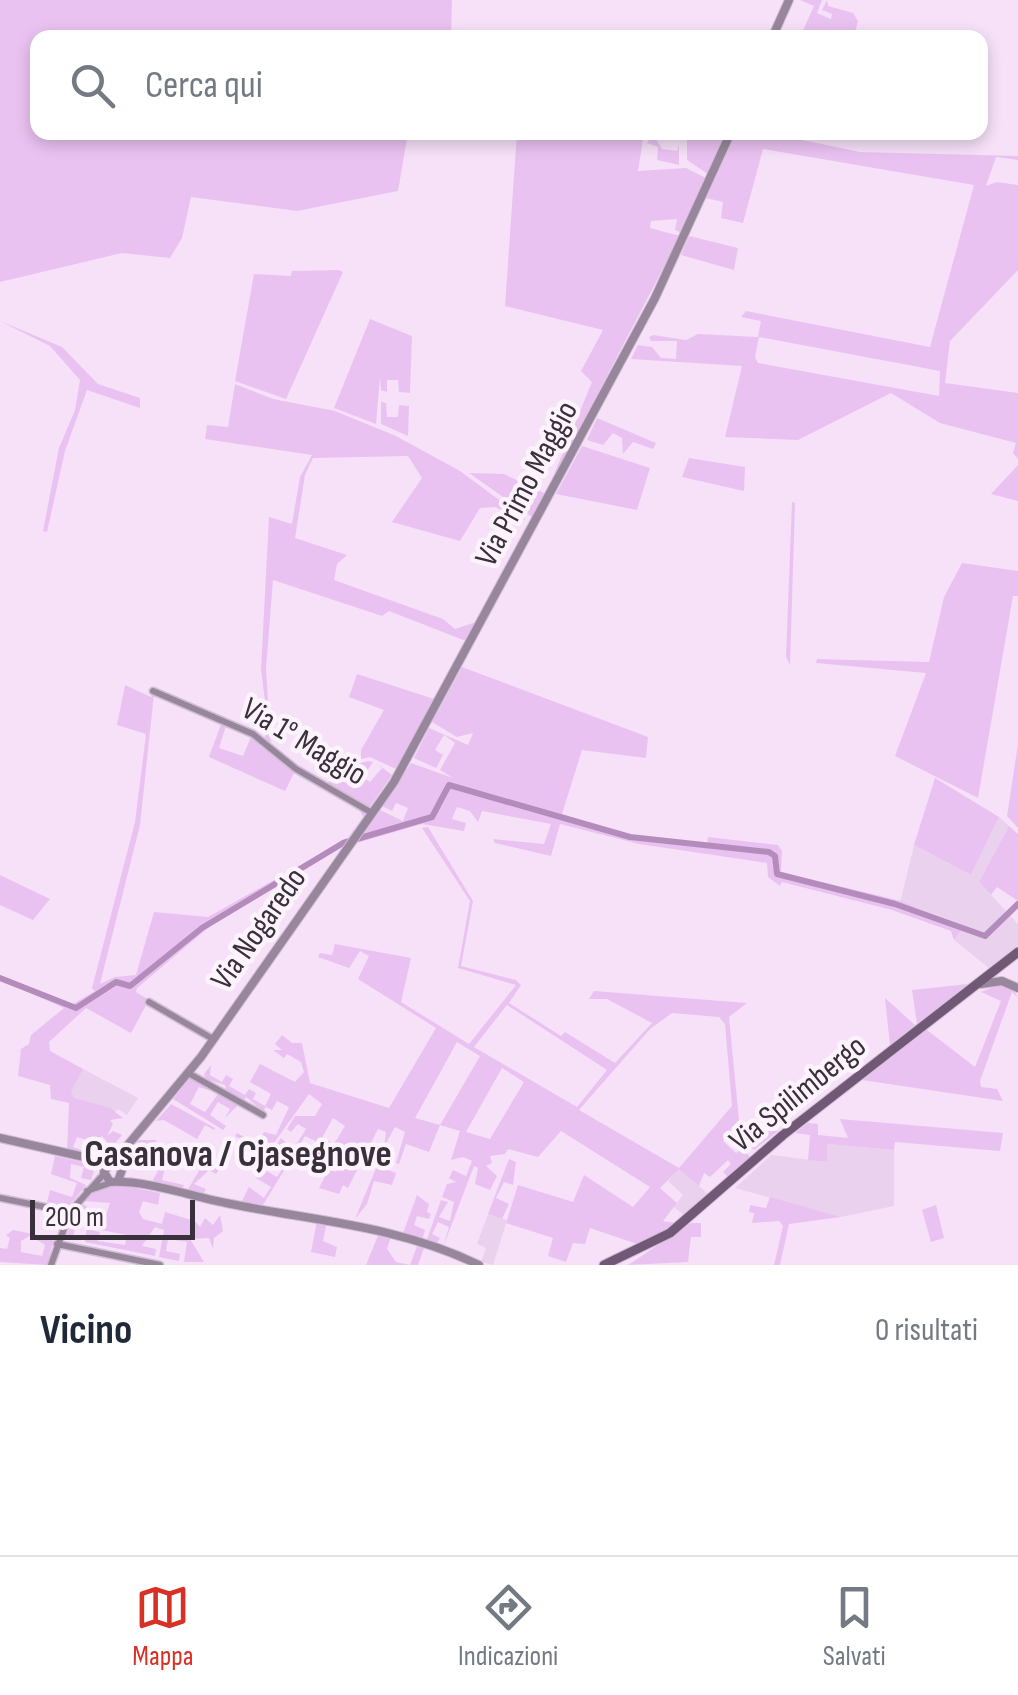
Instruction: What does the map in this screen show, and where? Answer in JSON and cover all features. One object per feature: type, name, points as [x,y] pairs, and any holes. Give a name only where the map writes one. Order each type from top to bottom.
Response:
[{"type":"main road","name":"Via Spilimbergo","points":[[604,1265],[670,1232],[783,1135],[1018,952]]},
{"type":"street","points":[[776,30],[789,0]]},
{"type":"street","name":"Via Primo Maggio","points":[[350,844],[408,758],[646,314],[727,140]]},
{"type":"street","name":"Via 1° Maggio","points":[[153,691],[253,734],[296,769],[372,814]]},
{"type":"street","name":"Via Nogaredo","points":[[51,1265],[70,1212],[112,1169],[188,1073],[350,844]]},
{"type":"street","points":[[972,987],[1002,980],[1018,988]]},
{"type":"street","name":"Via Nogaredo","points":[[148,1002],[213,1039]]},
{"type":"street","points":[[188,1073],[263,1116]]},
{"type":"street","points":[[0,1138],[87,1160],[137,1182]]},
{"type":"street","points":[[112,1169],[116,1182]]},
{"type":"street","points":[[112,1169],[116,1182]]},
{"type":"street","points":[[86,1192],[116,1182],[137,1182],[235,1205],[343,1220],[476,1265]]},
{"type":"street","points":[[0,1198],[70,1212]]},
{"type":"street","points":[[56,1244],[160,1265]]},
{"type":"shaded area","points":[[0,0],[452,0],[451,30],[30,30],[30,140],[407,140],[398,191],[297,211],[191,197],[182,238],[170,258],[122,253],[0,282]]},
{"type":"shaded area","points":[[800,0],[822,0],[817,13],[831,19],[832,14],[822,10],[827,0],[828,6],[853,13],[858,21],[856,30],[803,30],[814,6]]},
{"type":"shaded area","points":[[517,140],[643,140],[638,171],[686,168],[706,178],[682,233],[675,230],[677,219],[651,221],[650,228],[680,236],[548,489],[592,382],[581,371],[603,330],[505,306]]},
{"type":"shaded area","points":[[657,140],[662,149],[677,151],[679,145],[679,165],[657,160],[658,147],[647,143]]},
{"type":"shaded area","points":[[687,140],[723,140],[708,174],[687,160]]},
{"type":"shaded area","points":[[732,140],[802,140],[860,152],[1018,156],[1018,160],[996,157],[986,186],[997,182],[1018,185],[1018,270],[950,341],[945,383],[1018,393],[1018,459],[1013,453],[1016,443],[940,423],[891,393],[798,440],[725,437],[742,366],[631,359],[638,345],[652,347],[661,358],[676,359],[677,341],[651,341],[649,337],[653,335],[686,340],[698,334],[758,337],[761,321],[741,317],[746,311],[930,347],[974,185],[763,149],[743,223],[721,218],[723,202],[706,198]],"holes":[[[759,337],[940,371],[939,396],[758,363],[755,357]]]},
{"type":"shaded area","points":[[689,236],[738,248],[734,270],[681,255]]},
{"type":"shaded area","points":[[292,271],[343,272],[286,399],[235,381],[254,274],[291,276]]},
{"type":"shaded area","points":[[370,319],[412,336],[410,393],[399,392],[398,380],[387,380],[387,392],[381,390],[380,377],[376,424],[334,408]]},
{"type":"shaded area","points":[[0,321],[62,347],[98,384],[140,398],[140,408],[87,390],[65,451],[47,532],[43,531],[59,448],[75,410],[80,380],[50,346]]},
{"type":"shaded area","points":[[235,384],[273,399],[335,411],[396,436],[460,471],[526,520],[495,507],[480,508],[460,541],[392,522],[422,478],[408,456],[313,458],[305,475],[295,538],[347,555],[337,564],[334,580],[443,619],[455,629],[476,622],[466,641],[389,611],[382,616],[273,580],[266,669],[271,745],[264,739],[268,727],[261,669],[269,517],[292,524],[300,477],[312,455],[205,439],[207,425],[228,427]]},
{"type":"shaded area","points":[[381,402],[386,403],[387,417],[398,417],[399,405],[409,406],[408,436],[381,424]]},
{"type":"shaded area","points":[[597,418],[656,443],[653,449],[633,442],[623,454],[622,438],[613,433],[603,445],[587,440]]},
{"type":"shaded area","points":[[582,446],[650,468],[637,510],[556,494]]},
{"type":"shaded area","points":[[689,458],[745,467],[744,491],[682,477]]},
{"type":"shaded area","points":[[1018,465],[1018,501],[991,494]]},
{"type":"shaded area","points":[[469,473],[504,474],[546,494],[532,517]]},
{"type":"shaded area","points":[[792,502],[795,503],[790,665],[786,657]]},
{"type":"shaded area","points":[[962,563],[1018,571],[1018,596],[1013,596],[978,798],[895,756],[926,673],[816,663],[817,659],[929,662],[944,597]]},
{"type":"shaded area","points":[[462,667],[648,737],[646,758],[582,750],[562,814],[643,840],[707,845],[708,837],[778,845],[782,851],[781,872],[901,901],[962,929],[954,940],[951,931],[892,910],[782,882],[780,886],[768,877],[767,863],[639,844],[560,824],[551,856],[495,843],[493,839],[544,844],[551,824],[482,811],[478,822],[470,811],[457,807],[452,819],[466,823],[464,831],[422,824],[353,844],[380,810],[403,821],[408,808],[396,803],[392,811],[382,806],[411,763],[453,778],[440,770],[455,743],[444,735],[435,750],[443,755],[436,768],[414,758],[429,728],[468,745],[473,733],[457,737],[432,722]]},
{"type":"shaded area","points":[[357,674],[434,699],[396,769],[370,757],[361,759],[361,750],[384,710],[349,697]]},
{"type":"shaded area","points":[[125,685],[151,697],[154,694],[140,825],[100,984],[115,977],[136,975],[154,912],[208,917],[347,839],[363,817],[359,809],[294,773],[285,791],[209,757],[221,724],[226,726],[219,748],[243,756],[251,737],[295,770],[364,810],[366,816],[341,848],[209,927],[137,988],[136,992],[149,1000],[131,1033],[86,1008],[49,1042],[50,1051],[83,1069],[71,1091],[74,1098],[110,1108],[123,1118],[110,1120],[113,1124],[107,1136],[113,1131],[122,1135],[112,1147],[102,1136],[95,1143],[77,1137],[73,1147],[87,1152],[86,1156],[67,1151],[69,1103],[51,1099],[50,1085],[18,1076],[21,1049],[29,1044],[31,1035],[64,1008],[0,980],[0,976],[71,1005],[95,991],[92,988],[135,822],[146,734],[117,725]]},
{"type":"shaded area","points":[[1018,744],[1018,828],[1007,816]]},
{"type":"shaded area","points":[[373,762],[363,777],[370,782],[382,768],[376,763],[392,775],[370,807],[328,783],[338,773],[343,776],[354,765]]},
{"type":"shaded area","points":[[935,778],[999,817],[971,875],[914,845]]},
{"type":"shaded area","points":[[999,817],[1009,826],[979,882],[1018,924],[1018,945],[989,968],[954,940],[962,929],[900,903],[914,845],[971,875]]},
{"type":"shaded area","points":[[1009,826],[1018,834],[1018,901],[997,887],[991,895],[979,882]]},
{"type":"shaded area","points":[[428,827],[473,901],[461,966],[516,980],[521,985],[509,1003],[561,1036],[565,1032],[615,1063],[652,1023],[607,999],[589,999],[594,991],[747,1003],[729,1017],[740,1131],[778,1131],[754,1150],[731,1131],[723,1141],[736,1153],[742,1148],[750,1157],[728,1177],[723,1172],[731,1164],[728,1160],[710,1177],[704,1173],[699,1186],[679,1169],[660,1188],[677,1203],[663,1221],[676,1223],[640,1245],[590,1228],[585,1244],[573,1243],[566,1262],[548,1256],[553,1238],[506,1223],[518,1185],[573,1202],[584,1175],[633,1207],[650,1187],[561,1131],[538,1157],[508,1149],[505,1154],[490,1156],[492,1163],[486,1166],[497,1176],[490,1190],[475,1184],[478,1168],[474,1166],[443,1247],[449,1227],[438,1222],[432,1234],[440,1238],[438,1242],[426,1242],[441,1200],[448,1202],[439,1217],[450,1221],[454,1202],[442,1197],[447,1184],[456,1182],[449,1178],[453,1170],[466,1176],[472,1161],[463,1157],[451,1160],[460,1131],[440,1125],[429,1152],[406,1144],[399,1164],[396,1163],[405,1132],[395,1127],[384,1147],[386,1132],[378,1129],[348,1188],[343,1185],[339,1194],[319,1188],[329,1169],[336,1172],[348,1147],[338,1146],[329,1164],[315,1158],[325,1139],[334,1144],[345,1126],[333,1118],[319,1143],[305,1136],[263,1205],[241,1203],[249,1187],[264,1198],[271,1187],[256,1178],[272,1152],[277,1156],[265,1170],[277,1177],[286,1163],[274,1148],[281,1138],[293,1150],[306,1129],[298,1124],[291,1132],[287,1129],[295,1116],[315,1116],[322,1104],[309,1094],[266,1154],[235,1136],[237,1133],[257,1144],[264,1132],[276,1135],[289,1107],[277,1101],[272,1110],[266,1107],[263,1111],[246,1097],[244,1100],[226,1090],[225,1085],[206,1079],[204,1074],[211,1065],[210,1075],[222,1082],[226,1075],[233,1079],[229,1086],[245,1095],[249,1089],[256,1093],[253,1099],[265,1106],[271,1094],[250,1082],[260,1064],[295,1082],[304,1072],[301,1062],[287,1054],[284,1058],[273,1050],[282,1050],[275,1044],[282,1035],[292,1043],[302,1043],[310,1083],[389,1108],[436,1028],[358,979],[369,956],[360,951],[349,968],[318,957],[320,953],[332,955],[335,944],[411,958],[401,1002],[469,1044],[516,985],[458,968],[470,901],[422,828]],"holes":[[[507,1005],[607,1070],[577,1107],[474,1047]],[[672,1013],[719,1017],[725,1024],[732,1106],[679,1168],[579,1110],[650,1029]],[[457,1042],[480,1056],[440,1125],[415,1118]],[[502,1068],[524,1082],[490,1139],[466,1132]]]},
{"type":"shaded area","points":[[0,875],[50,899],[33,920],[0,905]]},
{"type":"shaded area","points":[[968,984],[917,1024],[912,990]]},
{"type":"shaded area","points":[[1001,984],[1013,989],[1018,998],[1012,992],[980,1081],[981,1087],[997,1089],[1003,1101],[862,1080],[927,1030],[975,1067],[1001,1001],[981,992]]},
{"type":"shaded area","points":[[885,998],[915,1025],[890,1045]]},
{"type":"shaded area","points":[[49,1051],[138,1098],[127,1115],[118,1109],[115,1112],[55,1096]]},
{"type":"shaded area","points":[[190,1078],[215,1092],[199,1087],[190,1104],[205,1112],[218,1094],[238,1105],[225,1118],[230,1109],[218,1102],[210,1115],[226,1126],[223,1130],[173,1099]]},
{"type":"shaded area","points":[[171,1104],[214,1130],[205,1125],[197,1139],[164,1120],[156,1121]]},
{"type":"shaded area","points":[[840,1119],[1003,1133],[1000,1151],[895,1142],[894,1150],[827,1144],[827,1162],[808,1160],[810,1135],[795,1133],[808,1123],[818,1124],[818,1135],[848,1138]]},
{"type":"shaded area","points":[[139,1140],[157,1140],[148,1151],[159,1157],[170,1142],[219,1170],[216,1174],[209,1170],[194,1184],[206,1189],[203,1194],[187,1191],[200,1169],[189,1168],[191,1159],[172,1150],[168,1164],[171,1169],[165,1168],[162,1180],[184,1185],[182,1190],[152,1182],[162,1163],[134,1146]]},
{"type":"shaded area","points":[[826,1144],[894,1150],[894,1206],[841,1217],[735,1188],[771,1155],[826,1162]]},
{"type":"shaded area","points":[[55,1156],[86,1163],[94,1171],[91,1180],[81,1178],[84,1167],[71,1164],[70,1178],[86,1185],[69,1206],[47,1202],[50,1190],[72,1197],[77,1183],[51,1174]]},
{"type":"shaded area","points":[[509,1159],[516,1162],[513,1185],[504,1182],[496,1198],[509,1204],[502,1219],[488,1214]]},
{"type":"shaded area","points":[[377,1166],[396,1173],[392,1185],[374,1181],[367,1204],[355,1219]]},
{"type":"shaded area","points":[[679,1168],[708,1194],[685,1216],[674,1207],[683,1195],[668,1181]]},
{"type":"shaded area","points":[[121,1185],[160,1193],[158,1205],[143,1201],[139,1212],[143,1219],[162,1224],[165,1212],[195,1221],[200,1227],[205,1218],[213,1225],[220,1215],[223,1231],[214,1238],[213,1249],[209,1238],[190,1239],[204,1262],[184,1262],[187,1242],[168,1239],[166,1251],[180,1254],[179,1261],[159,1257],[164,1230],[155,1227],[142,1246],[156,1249],[155,1256],[85,1242],[87,1225],[76,1223],[73,1238],[66,1237],[81,1204],[87,1206],[84,1216],[92,1219],[91,1230],[100,1232],[98,1241],[125,1245],[127,1235],[101,1230],[110,1203],[84,1201],[96,1191]]},
{"type":"shaded area","points":[[417,1195],[429,1204],[427,1212],[431,1214],[429,1219],[417,1216],[414,1225],[425,1230],[422,1240],[403,1233]]},
{"type":"shaded area","points":[[770,1197],[841,1217],[789,1224],[780,1265],[774,1265],[783,1226],[779,1221],[752,1223],[754,1213],[749,1212],[750,1205],[766,1208]]},
{"type":"shaded area","points":[[936,1205],[944,1238],[931,1242],[922,1210]]},
{"type":"shaded area","points":[[488,1214],[507,1220],[493,1265],[481,1262],[486,1248],[477,1244]]},
{"type":"shaded area","points":[[317,1221],[327,1222],[323,1241],[337,1247],[335,1257],[311,1252]]},
{"type":"shaded area","points":[[691,1223],[701,1223],[701,1237],[691,1237],[688,1262],[628,1265]]},
{"type":"shaded area","points":[[13,1230],[33,1234],[21,1241],[21,1252],[42,1256],[45,1245],[37,1240],[39,1235],[54,1238],[47,1265],[0,1262],[0,1248],[7,1249],[10,1238],[6,1235]]},
{"type":"shaded area","points":[[379,1233],[391,1237],[387,1249],[396,1262],[410,1265],[366,1265]]},
{"type":"shaded area","points":[[417,1246],[424,1248],[418,1265],[410,1265]]},
{"type":"waterway","points":[[0,978],[76,1008],[116,982],[130,986],[202,928],[343,843],[432,817],[449,785],[630,837],[769,852],[775,856],[777,874],[895,904],[985,936],[1018,904]]},
{"type":"district","name":"Casanova / Cjasegnove","points":[[238,1154]]}]
